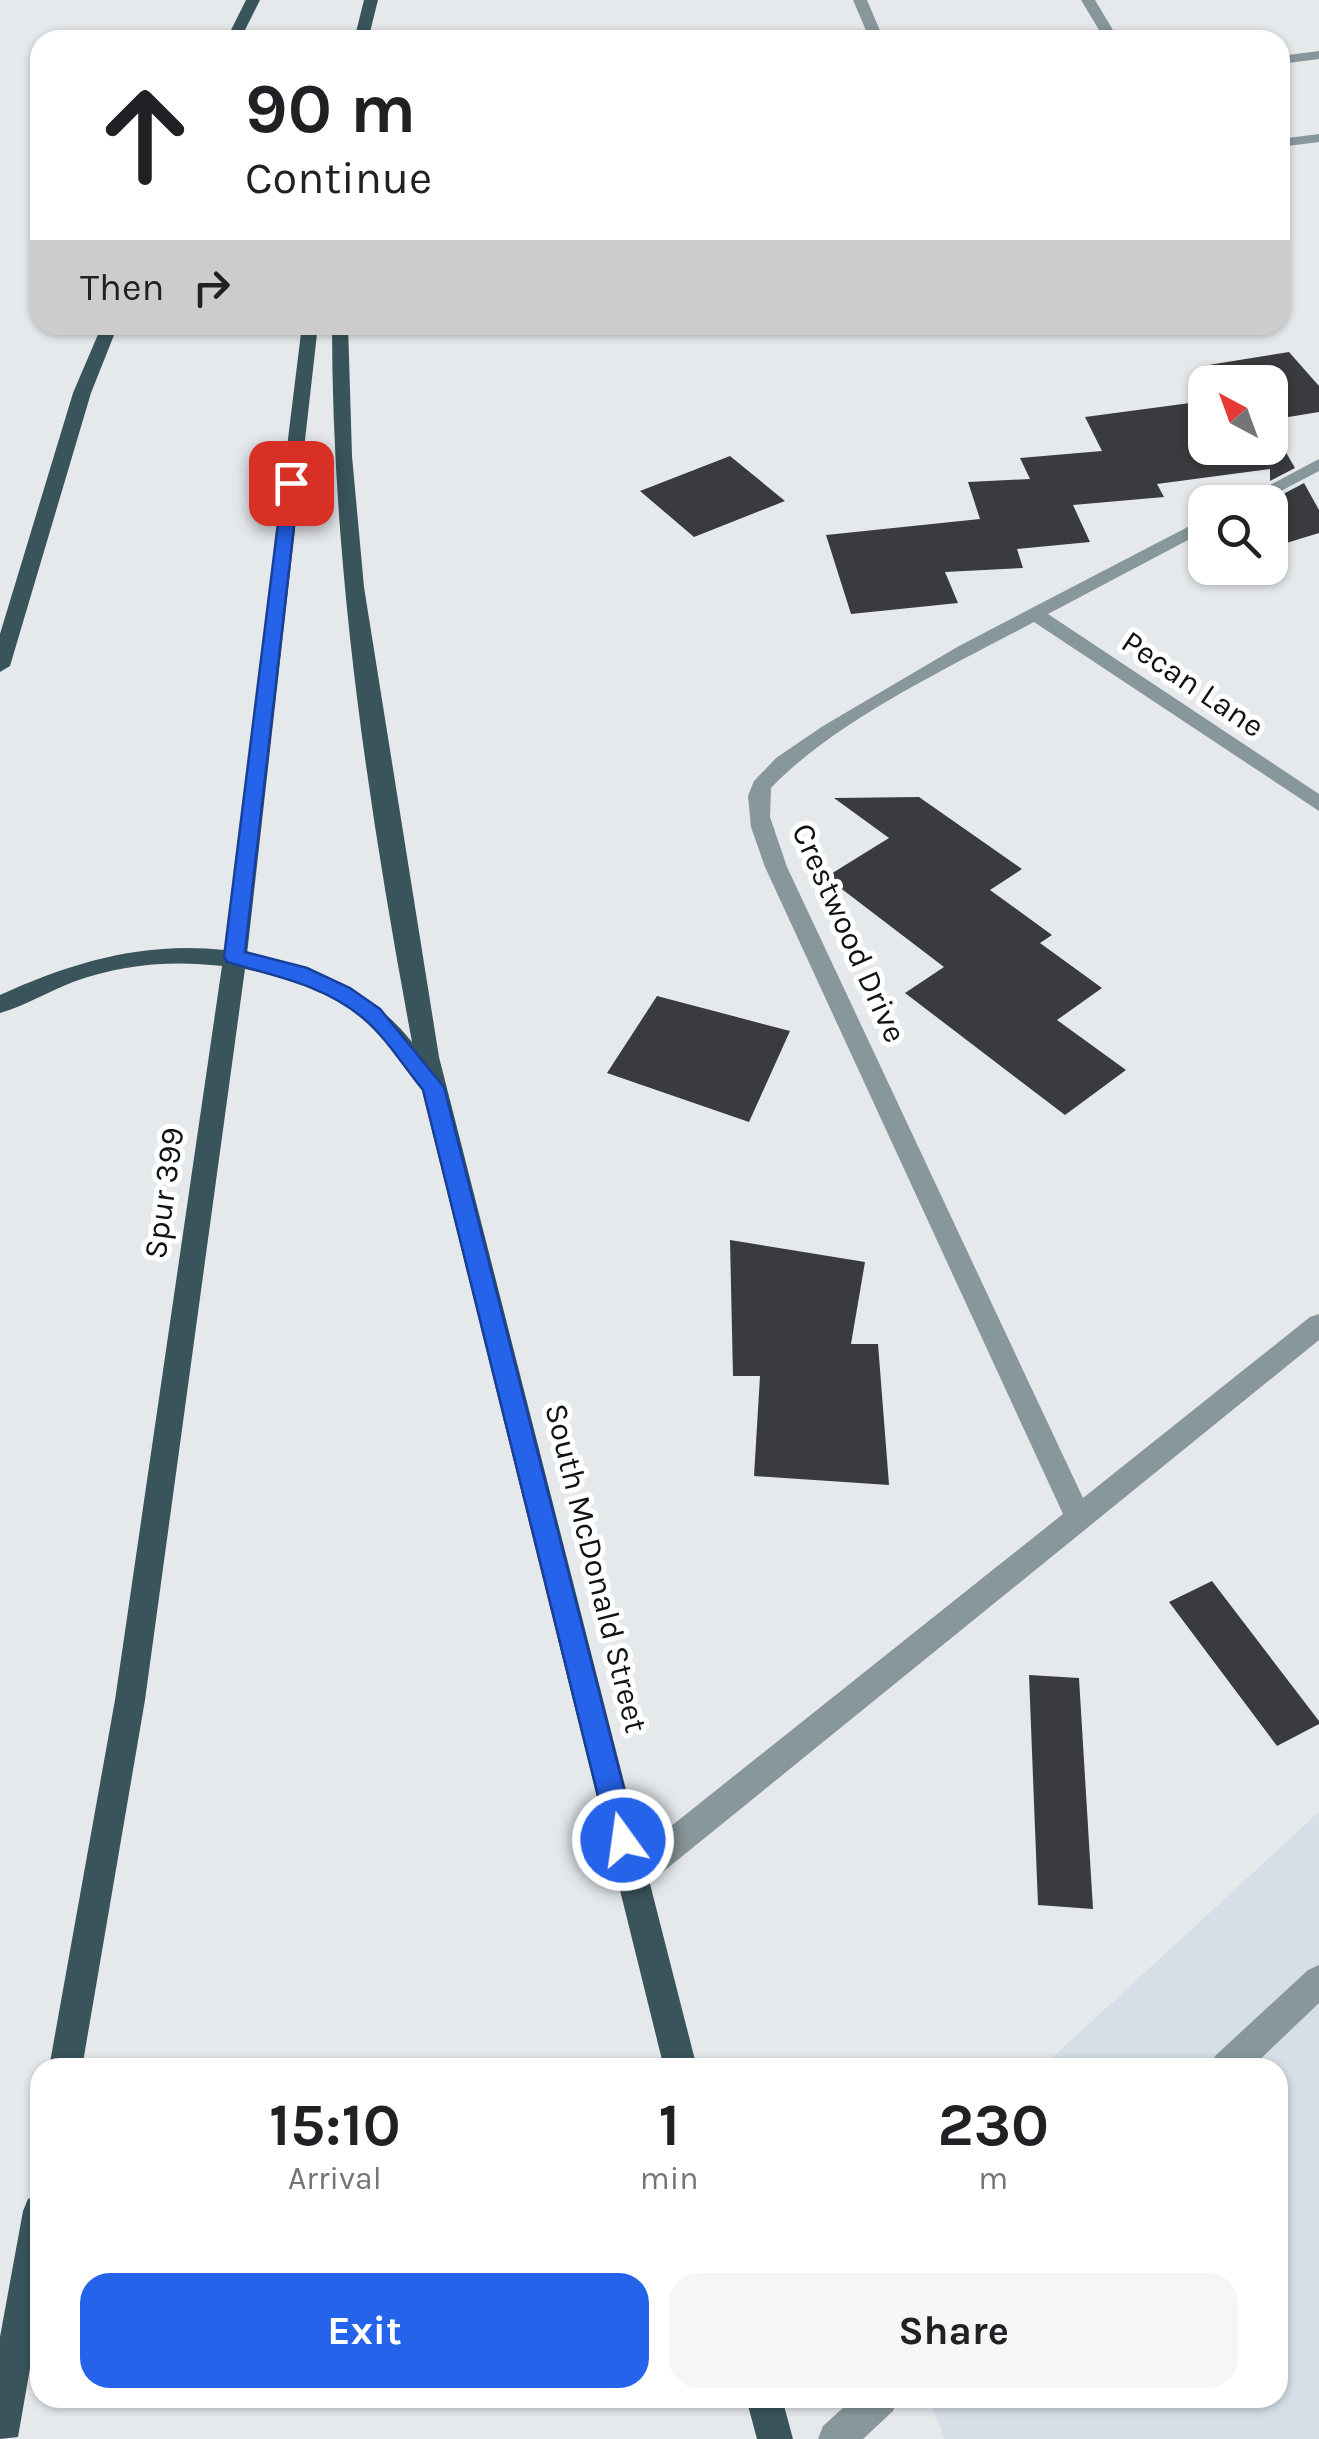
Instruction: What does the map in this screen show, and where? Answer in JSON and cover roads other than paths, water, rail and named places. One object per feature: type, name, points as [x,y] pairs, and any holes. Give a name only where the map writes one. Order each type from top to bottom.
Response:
[{"type":"main road","points":[[238,30],[253,0]]},
{"type":"main road","points":[[364,30],[371,0]]},
{"type":"main road","points":[[0,666],[82,393],[106,335]]},
{"type":"main road","name":"Spur 399","points":[[68,2058],[130,1700],[234,957],[309,335]]},
{"type":"main road","name":"South McDonald Street","points":[[340,335],[345,509],[410,978],[433,1087],[677,2058]]},
{"type":"main road","points":[[0,1005],[52,980],[105,962],[160,952],[234,957],[299,973],[342,993],[373,1014],[433,1087]]},
{"type":"main road","points":[[0,2437],[30,2268]]},
{"type":"main road","points":[[767,2408],[775,2439]]},
{"type":"lane","points":[[860,0],[873,30]]},
{"type":"lane","points":[[1088,0],[1106,30]]},
{"type":"lane","points":[[1290,59],[1319,55]]},
{"type":"lane","points":[[1290,142],[1319,138]]},
{"type":"lane","points":[[1279,485],[1319,464]]},
{"type":"lane","name":"Crestwood Drive","points":[[1080,1520],[776,867],[758,804],[762,785],[807,744],[1034,614],[1188,533]]},
{"type":"lane","name":"Pecan Lane","points":[[1034,614],[1319,804]]},
{"type":"lane","points":[[632,1878],[1319,1324]]},
{"type":"lane","points":[[1238,2058],[1319,1981]]},
{"type":"lane","points":[[836,2439],[869,2408]]}]
